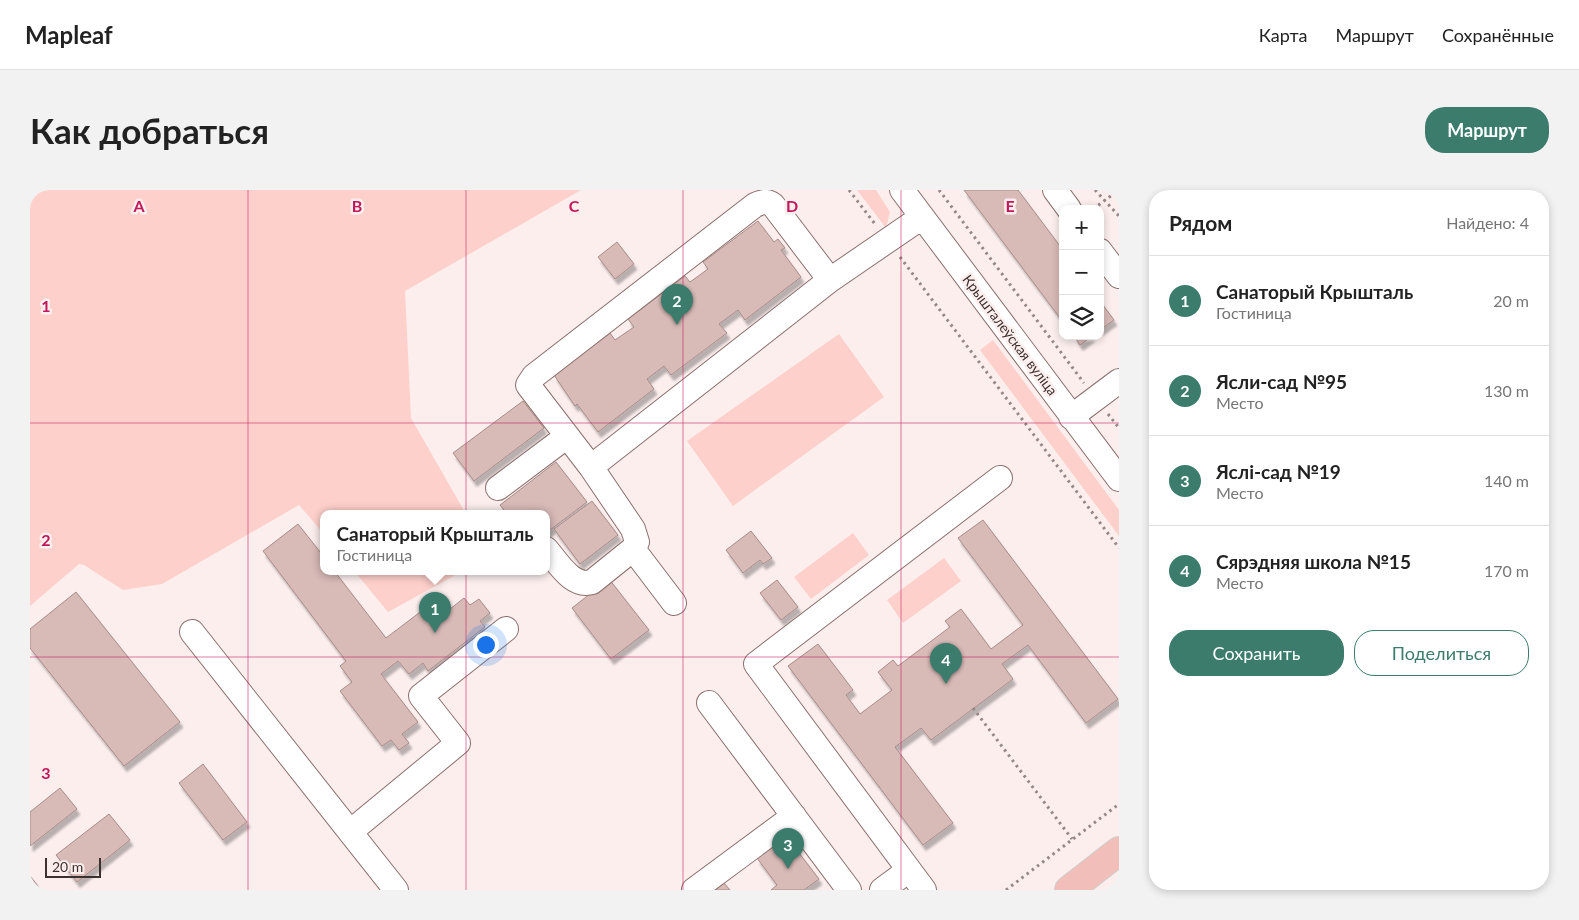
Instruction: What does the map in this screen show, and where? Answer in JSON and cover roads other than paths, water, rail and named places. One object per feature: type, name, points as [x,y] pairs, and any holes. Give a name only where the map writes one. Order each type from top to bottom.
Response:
[{"type":"main road","points":[[1078,887],[1119,851]]},
{"type":"street","name":"Крышталеўская вуліца","points":[[902,190],[1119,479]]},
{"type":"street","points":[[1055,190],[1066,205]]},
{"type":"street","points":[[550,554],[571,578],[586,584],[592,582],[633,550],[637,542],[633,529],[591,468],[531,391],[529,382],[754,205],[762,202],[770,202],[773,205],[830,280]]},
{"type":"street","points":[[591,468],[830,280],[887,239],[922,217]]},
{"type":"street","points":[[1104,256],[1119,276]]},
{"type":"street","points":[[1071,417],[1119,381]]},
{"type":"street","points":[[498,488],[566,437]]},
{"type":"street","points":[[924,890],[756,664],[1000,478]]},
{"type":"street","points":[[633,550],[674,603]]},
{"type":"street","points":[[350,832],[458,743],[421,696],[506,629]]},
{"type":"street","points":[[192,632],[396,890]]},
{"type":"street","points":[[709,703],[849,890]]},
{"type":"street","points":[[694,890],[794,816]]},
{"type":"street","points":[[882,890],[909,870]]},
{"type":"place","name":"Ясли-сад №95","points":[[677,325]]},
{"type":"place","name":"Санаторый Крышталь","points":[[435,633]]},
{"type":"place","name":"Сярэдняя школа №15","points":[[946,684]]},
{"type":"place","name":"Яслі-сад №19","points":[[788,869]]}]
